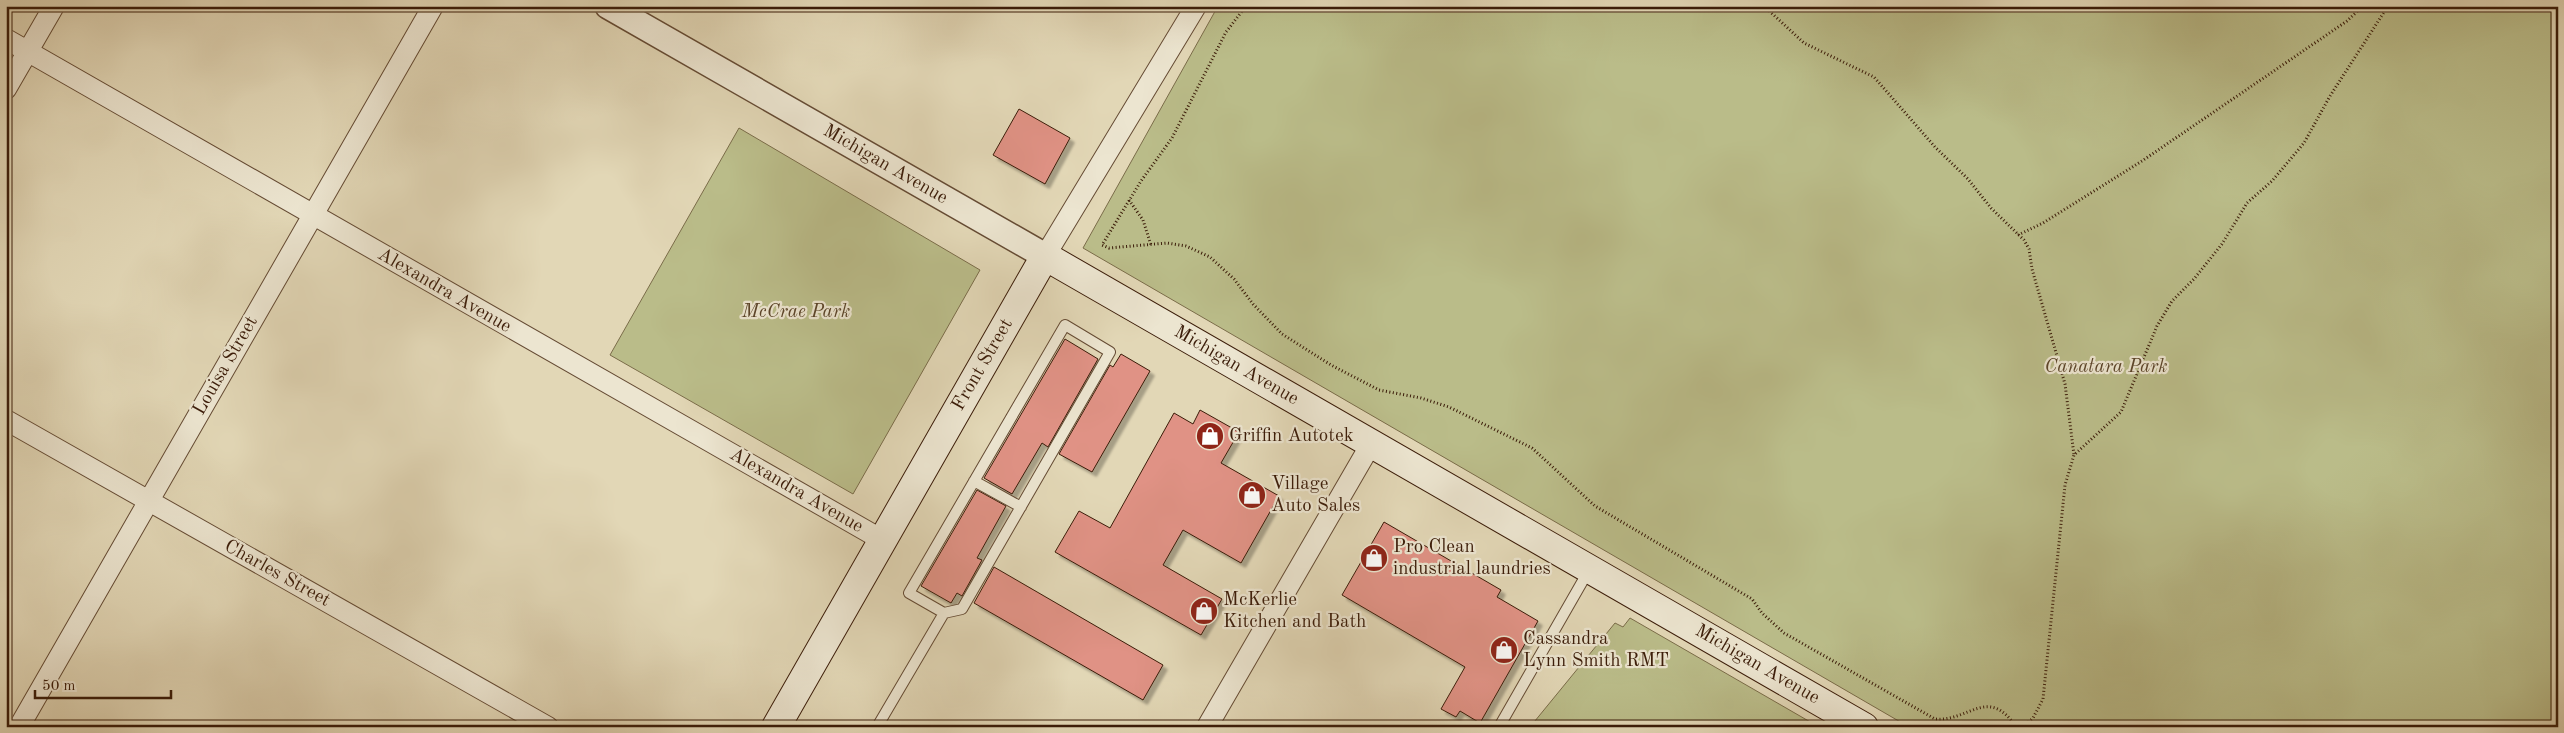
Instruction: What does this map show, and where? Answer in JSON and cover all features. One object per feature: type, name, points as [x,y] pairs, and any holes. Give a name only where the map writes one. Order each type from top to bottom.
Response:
[{"type":"main road","name":"Michigan Avenue","points":[[1045,256],[1864,727]]},
{"type":"main road","name":"Front Street","points":[[776,727],[884,541],[1045,256]]},
{"type":"street","points":[[6,89],[54,6]]},
{"type":"street","name":"Louisa Street","points":[[20,726],[433,6]]},
{"type":"street","name":"Michigan Avenue","points":[[608,6],[1045,256]]},
{"type":"street","name":"Front Street","points":[[1045,256],[1196,6]]},
{"type":"street","name":"Alexandra Avenue","points":[[6,39],[312,216],[884,541]]},
{"type":"street","name":"Charles Street","points":[[6,420],[548,727]]},
{"type":"street","points":[[1207,727],[1371,444]]},
{"type":"lane","points":[[1065,325],[1110,352],[1021,507],[962,609],[944,613],[909,593],[1065,325]]},
{"type":"lane","points":[[974,481],[1021,507]]},
{"type":"lane","points":[[1499,727],[1589,569]]},
{"type":"lane","points":[[877,727],[944,613]]},
{"type":"path","points":[[1246,6],[1226,32],[1172,138],[1129,200],[1102,245],[1109,248],[1167,243],[1186,246],[1210,257],[1234,279],[1253,304],[1282,334],[1331,365],[1379,390],[1421,398],[1466,414],[1532,448],[1595,506],[1752,599],[1762,613],[1784,633],[1935,719],[1944,720],[1986,706],[1996,707],[2004,711],[2016,727]]},
{"type":"path","points":[[1764,6],[1804,44],[1874,77],[1935,147],[1968,179],[1991,208],[2024,240],[2029,249],[2032,269],[2065,384],[2074,455],[2065,485],[2043,699],[2032,718],[2023,727]]},
{"type":"path","points":[[2018,235],[2043,223],[2142,161],[2347,21],[2363,6]]},
{"type":"path","points":[[2074,455],[2120,412],[2157,326],[2172,301],[2194,279],[2216,251],[2247,203],[2272,180],[2304,143],[2330,96],[2387,6]]},
{"type":"path","points":[[1129,200],[1143,220],[1151,245]]},
{"type":"green space","name":"Canatara Park","points":[[1218,6],[2558,6],[2558,727],[1909,727],[1083,248]]},
{"type":"green space","name":"McCrae Park","points":[[739,128],[980,270],[853,494],[610,355]]},
{"type":"green space","points":[[1630,618],[1819,727],[1530,727],[1615,623],[1623,627]]},
{"type":"building","points":[[1019,109],[1070,138],[1045,184],[993,155]]},
{"type":"building","points":[[1065,339],[1098,359],[1048,447],[1042,443],[1012,494],[984,478]]},
{"type":"building","points":[[1121,354],[1150,371],[1092,472],[1059,454],[1110,365],[1113,367]]},
{"type":"building","points":[[1200,410],[1239,432],[1221,463],[1279,496],[1241,563],[1183,530],[1163,565],[1222,599],[1201,635],[1055,552],[1079,511],[1110,528],[1174,413],[1193,424]]},
{"type":"building","points":[[977,490],[1006,506],[977,558],[982,560],[962,596],[957,593],[951,603],[921,586]]},
{"type":"building","points":[[1384,522],[1501,590],[1497,597],[1538,621],[1480,723],[1460,711],[1456,717],[1441,709],[1465,667],[1342,595]]},
{"type":"building","points":[[994,567],[1163,665],[1143,700],[974,603]]},
{"type":"place","name":"Griffin Autotek","points":[[1210,436]]},
{"type":"place","name":"Village Auto Sales","points":[[1252,495]]},
{"type":"place","name":"Pro Clean industrial laundries","points":[[1374,558]]},
{"type":"place","name":"McKerlie Kitchen and Bath","points":[[1204,611]]},
{"type":"place","name":"Cassandra Lynn Smith RMT","points":[[1504,650]]}]
